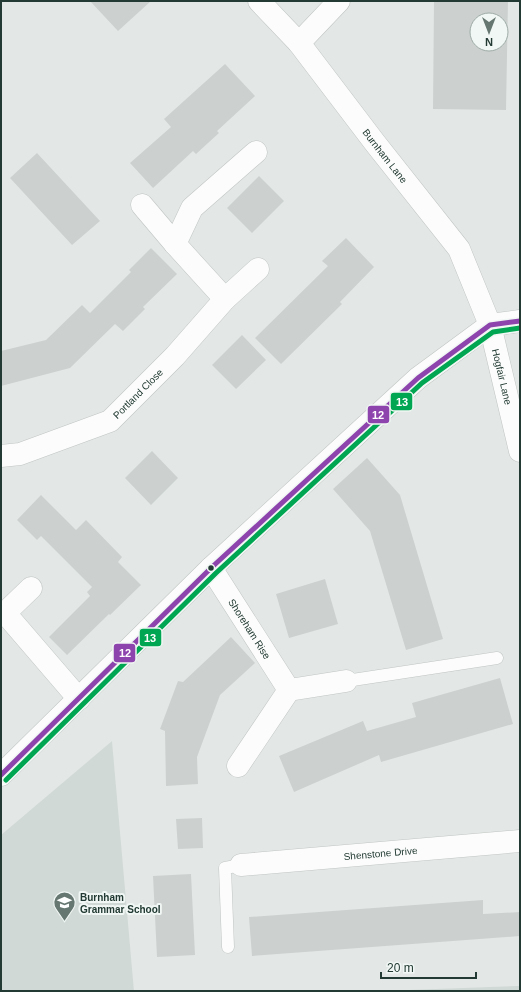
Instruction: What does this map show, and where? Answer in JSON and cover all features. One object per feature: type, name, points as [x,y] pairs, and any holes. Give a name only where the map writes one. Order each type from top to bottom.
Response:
[{"type":"street","name":"Burnham Lane","points":[[259,1],[298,43],[459,249],[490,325]]},
{"type":"street","points":[[298,43],[339,1]]},
{"type":"street","points":[[175,244],[192,208],[256,152]]},
{"type":"street","points":[[142,205],[175,244],[225,298]]},
{"type":"street","name":"Portland Close","points":[[1,456],[20,454],[110,421],[175,356],[225,298],[258,269]]},
{"type":"street","points":[[1,776],[212,568],[418,378],[490,325],[520,321]]},
{"type":"street","name":"Hogfair Lane","points":[[490,325],[520,451]]},
{"type":"street","name":"Shoreham Rise","points":[[212,568],[289,690]]},
{"type":"street","points":[[31,588],[3,612],[79,699]]},
{"type":"street","points":[[238,766],[289,690],[346,681]]},
{"type":"street","name":"Shenstone Drive","points":[[241,865],[520,841]]},
{"type":"lane","points":[[346,681],[497,658]]},
{"type":"lane","points":[[228,948],[225,868],[241,865]]},
{"type":"shaded area","name":"Burnham Grammar School","points":[[112,741],[134,991],[1,991],[1,835]]},
{"type":"shaded area","points":[[520,986],[520,991],[381,991]]},
{"type":"building","points":[[90,1],[151,1],[118,31]]},
{"type":"building","points":[[434,1],[508,1],[508,12],[469,12],[469,52],[507,52],[506,110],[433,109]]},
{"type":"building","points":[[225,64],[255,96],[217,131],[219,133],[196,154],[193,151],[153,188],[130,163],[171,127],[164,119]]},
{"type":"building","points":[[37,153],[100,221],[72,245],[10,178]]},
{"type":"building","points":[[259,176],[284,201],[252,233],[227,208]]},
{"type":"building","points":[[346,238],[374,267],[340,302],[342,304],[281,364],[255,338],[328,266],[322,261]]},
{"type":"building","points":[[151,248],[177,274],[143,307],[145,309],[123,331],[115,324],[70,368],[1,386],[1,351],[46,340],[82,305],[90,313],[131,272],[129,270]]},
{"type":"building","points":[[242,335],[266,360],[236,389],[212,365]]},
{"type":"building","points":[[152,451],[178,478],[151,505],[125,478]]},
{"type":"building","points":[[367,458],[400,495],[443,639],[406,650],[370,531],[333,489]]},
{"type":"building","points":[[41,495],[76,530],[86,520],[122,557],[118,562],[141,585],[67,655],[49,637],[90,596],[87,592],[92,587],[41,536],[37,540],[17,520]]},
{"type":"building","points":[[325,579],[338,624],[289,638],[276,594]]},
{"type":"building","points":[[231,637],[255,663],[220,695],[197,757],[198,784],[166,786],[165,731],[160,729],[178,681],[183,682]]},
{"type":"building","points":[[500,678],[513,724],[381,762],[379,755],[294,792],[279,756],[363,721],[367,731],[416,717],[412,703]]},
{"type":"building","points":[[202,818],[203,848],[178,849],[176,819]]},
{"type":"building","points":[[191,874],[195,955],[157,957],[153,876]]},
{"type":"building","points":[[483,900],[483,914],[520,912],[520,936],[252,956],[249,917]]},
{"type":"transit line","name":"12","points":[[1,775],[211,568],[418,378],[490,325],[520,321]]},
{"type":"transit line","name":"13","points":[[6,780],[216,573],[422,383],[493,332],[520,328]]},
{"type":"place","name":"Burnham Grammar School","points":[[64,922]]}]
